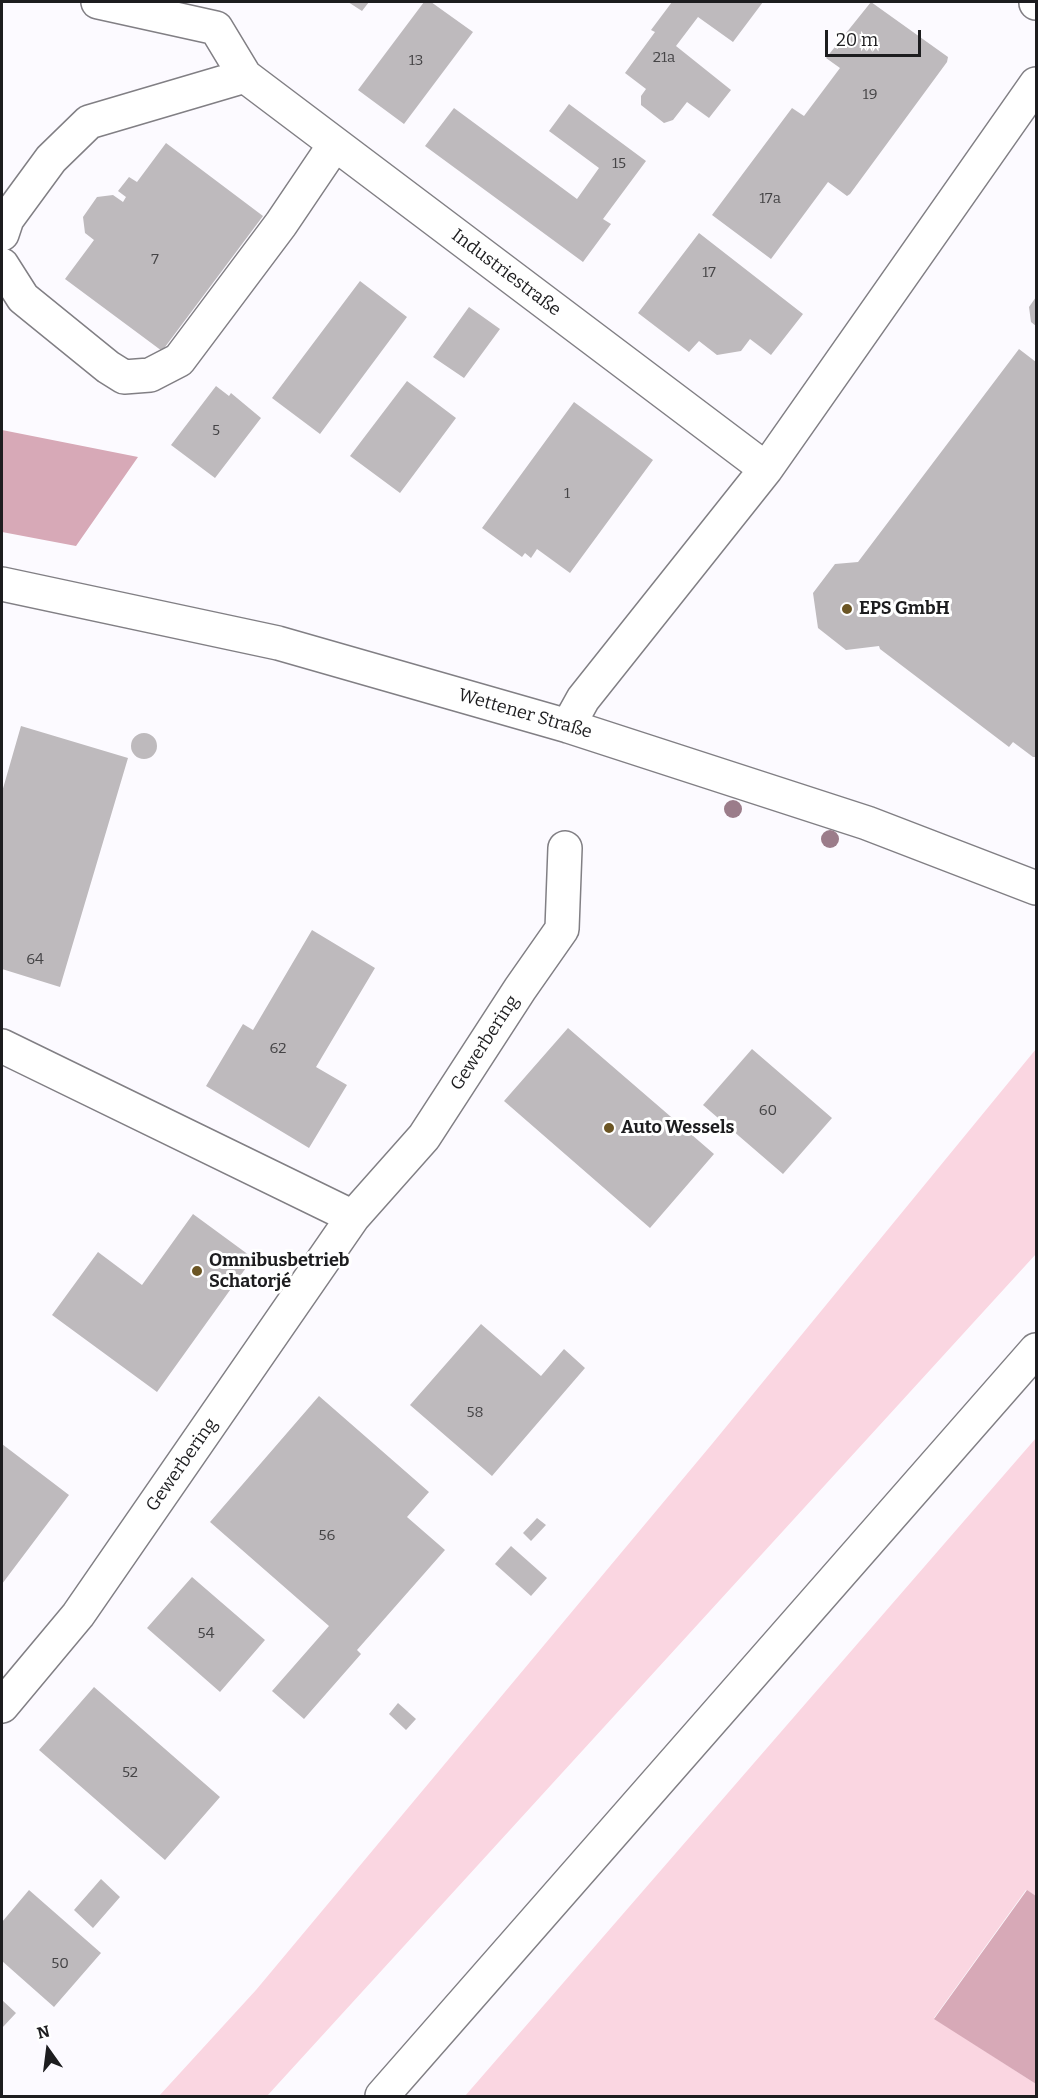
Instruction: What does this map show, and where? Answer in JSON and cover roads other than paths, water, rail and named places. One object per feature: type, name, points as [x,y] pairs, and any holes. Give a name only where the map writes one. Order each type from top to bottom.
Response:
[{"type":"street","points":[[2,234],[7,219],[51,159],[88,122],[245,76],[216,28],[98,2]]},
{"type":"street","name":"Industriestraße","points":[[245,76],[766,469]]},
{"type":"street","points":[[568,726],[582,699],[766,469],[1036,84]]},
{"type":"street","points":[[2,265],[23,298],[108,367],[124,377],[150,375],[179,360],[280,224],[335,144]]},
{"type":"street","name":"Wettener Straße","points":[[2,584],[278,643],[568,726],[867,823],[1036,888]]},
{"type":"street","name":"Gewerbering","points":[[2,1706],[78,1615],[353,1217],[424,1137],[514,998],[562,929],[565,848]]},
{"type":"street","points":[[2,1046],[353,1217]]},
{"type":"street","points":[[381,2097],[1036,1350]]},
{"type":"place","name":"EPS GmbH","points":[[847,609]]},
{"type":"place","name":"Auto Wessels","points":[[609,1128]]},
{"type":"place","name":"Omnibusbetrieb Schatorjé","points":[[197,1271]]}]
